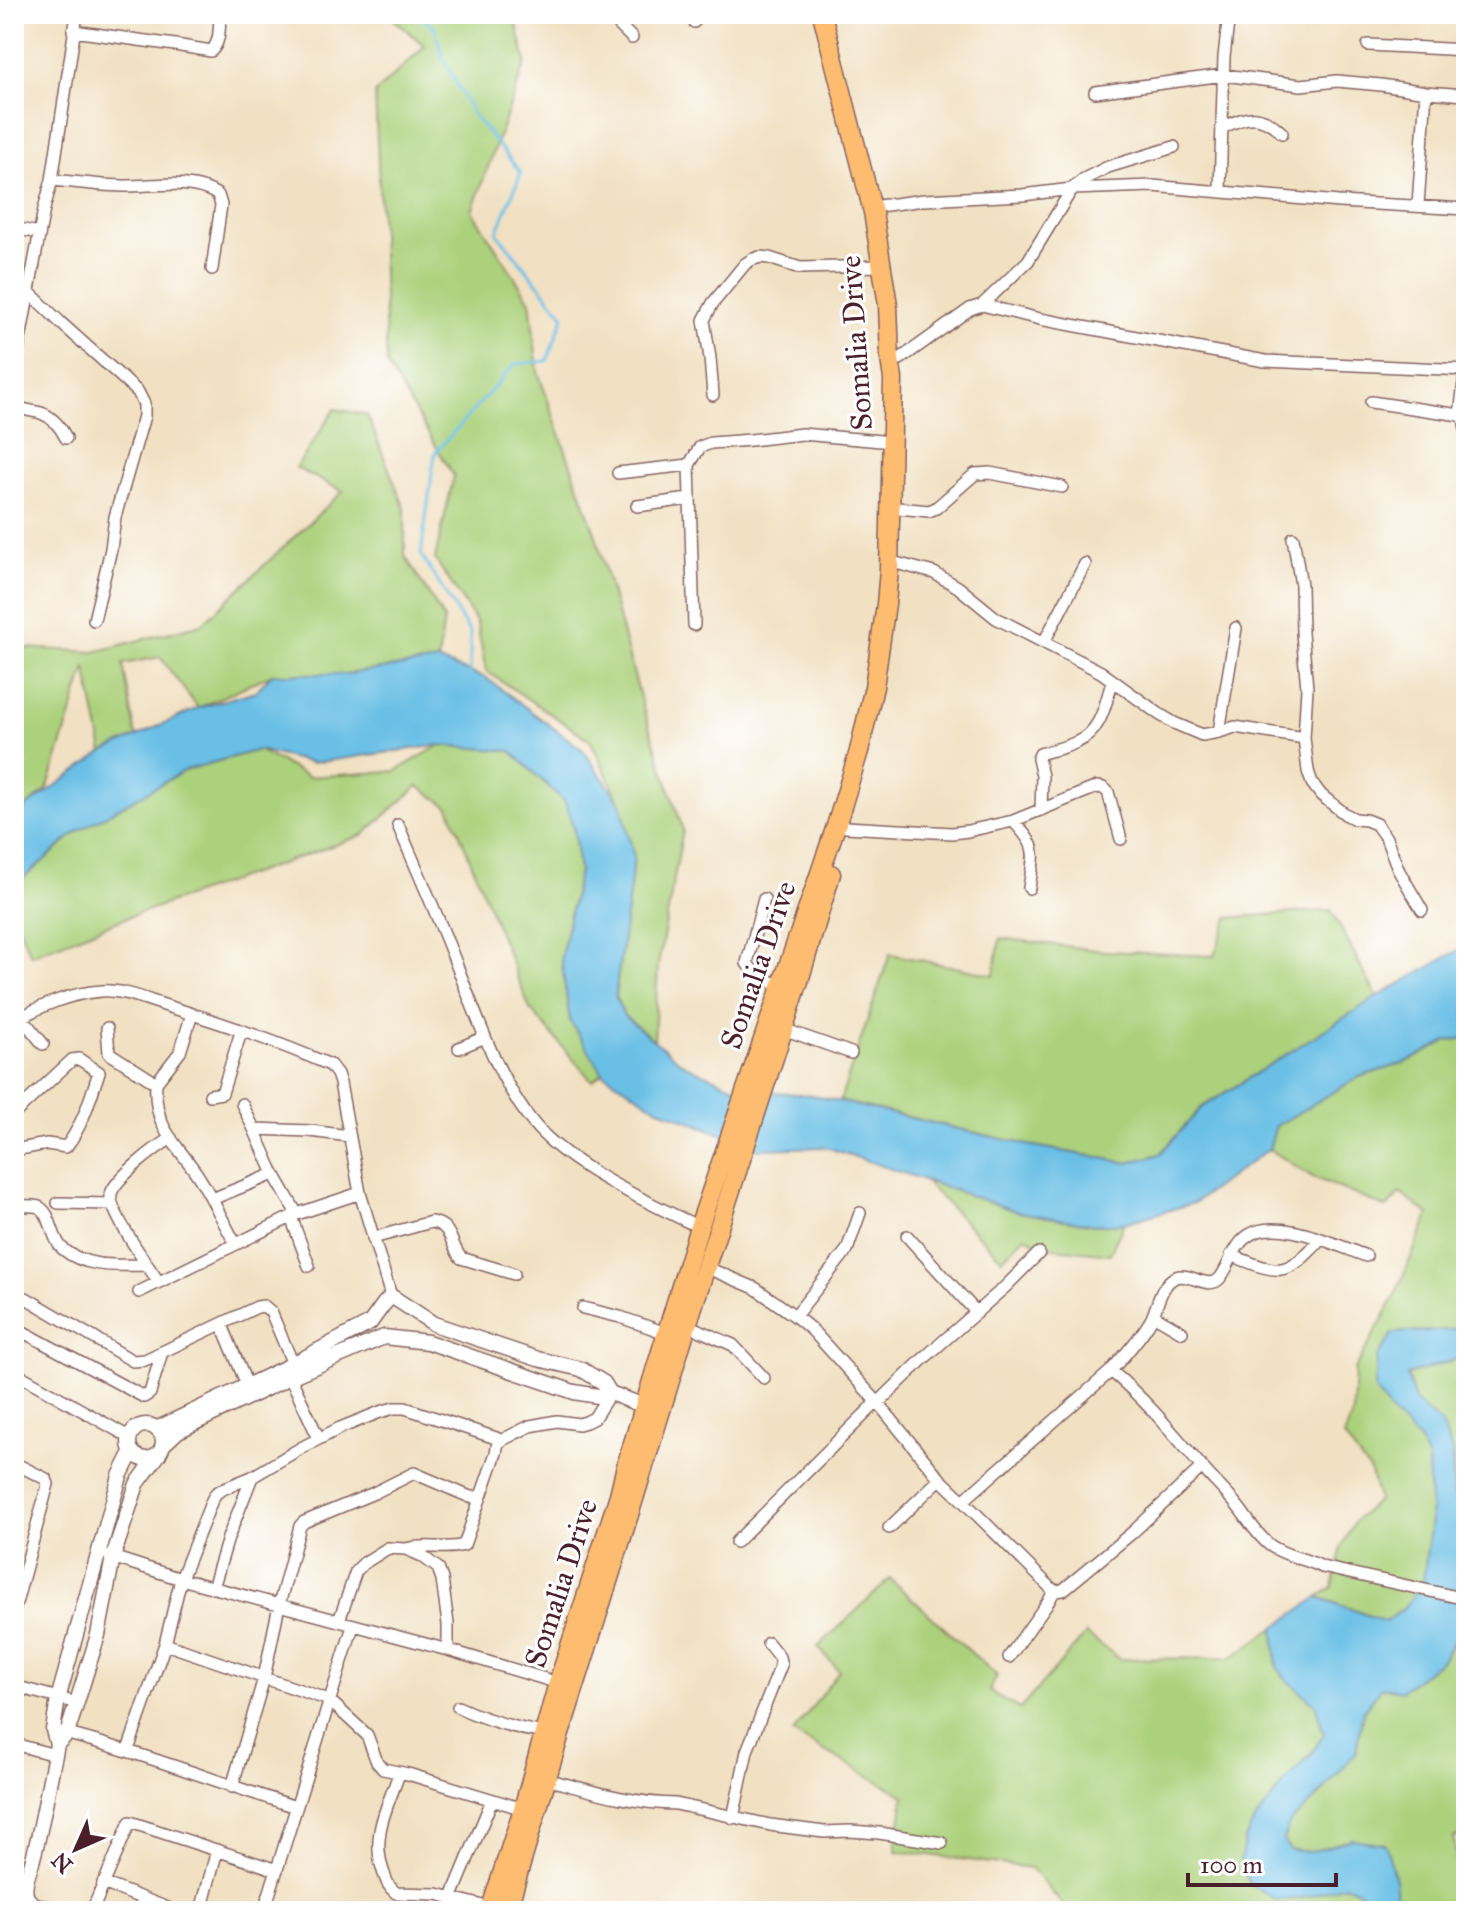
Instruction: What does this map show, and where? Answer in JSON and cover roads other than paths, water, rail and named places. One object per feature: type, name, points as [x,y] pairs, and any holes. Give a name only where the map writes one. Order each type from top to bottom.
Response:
[{"type":"main road","name":"Somalia Drive","points":[[505,1910],[546,1779],[566,1685],[653,1409],[687,1325],[705,1267],[781,986],[850,781],[874,687],[889,570],[895,359],[873,212],[822,14]]},
{"type":"main road","name":"Somalia Drive","points":[[758,1076],[783,1029],[866,760],[881,694],[895,597],[898,508],[895,359],[879,206],[832,14]]},
{"type":"main road","name":"Somalia Drive","points":[[653,1409],[666,1333],[699,1227],[733,1155]]},
{"type":"main road","name":"Somalia Drive","points":[[505,1910],[523,1809],[544,1733],[566,1685]]},
{"type":"street","points":[[14,372],[39,233],[52,180],[77,14]]},
{"type":"street","points":[[73,31],[211,51],[216,47],[220,14]]},
{"type":"street","points":[[619,14],[619,25],[632,38]]},
{"type":"street","points":[[1220,190],[1229,14]]},
{"type":"street","points":[[1368,45],[1466,50]]},
{"type":"street","points":[[1095,92],[1224,75],[1301,85],[1337,81],[1466,95]]},
{"type":"street","points":[[1418,205],[1426,92]]},
{"type":"street","points":[[1222,128],[1236,121],[1259,117],[1271,122],[1282,133]]},
{"type":"street","points":[[895,359],[970,309],[982,305],[1028,261],[1072,189],[1084,179],[1108,167],[1174,147]]},
{"type":"street","points":[[52,180],[127,186],[174,184],[211,191],[218,195],[221,205],[212,269]]},
{"type":"street","points":[[879,206],[1072,189],[1152,186],[1466,209]]},
{"type":"street","points":[[14,228],[39,233]]},
{"type":"street","points":[[713,395],[704,320],[713,303],[745,264],[760,257],[800,268],[881,266]]},
{"type":"street","points":[[29,292],[138,392],[144,404],[144,416],[115,517],[111,549],[94,620]]},
{"type":"street","points":[[982,305],[1040,319],[1265,361],[1466,368],[1460,415]]},
{"type":"street","points":[[1371,402],[1460,415],[1464,418],[1466,429]]},
{"type":"street","points":[[14,405],[50,418],[66,438]]},
{"type":"street","points":[[694,625],[689,465],[700,447],[711,443],[802,434],[892,442]]},
{"type":"street","points":[[618,473],[689,465]]},
{"type":"street","points":[[898,508],[929,511],[936,508],[975,474],[990,473],[1062,487]]},
{"type":"street","points":[[1462,517],[1466,492]]},
{"type":"street","points":[[637,506],[689,499]]},
{"type":"street","points":[[1293,538],[1301,585],[1307,688],[1304,738],[1308,771],[1316,790],[1345,814],[1376,824],[1422,910]]},
{"type":"street","points":[[896,563],[934,573],[958,587],[996,618],[1101,672],[1174,723],[1202,735],[1235,727],[1304,738]]},
{"type":"street","points":[[1044,642],[1085,564]]},
{"type":"street","points":[[1219,732],[1236,628]]},
{"type":"street","points":[[1041,810],[1040,754],[1089,736],[1100,720],[1112,682]]},
{"type":"street","points":[[846,827],[952,833],[968,831],[1013,821],[1097,787],[1108,792],[1121,839]]},
{"type":"street","points":[[1013,821],[1032,843],[1034,852],[1029,888]]},
{"type":"street","points":[[398,825],[485,1037],[514,1094],[535,1125],[586,1167],[699,1227]]},
{"type":"street","points":[[764,899],[747,963],[760,977],[781,986]]},
{"type":"street","points":[[43,1044],[18,1019],[51,1003],[102,991],[143,999],[192,1014],[330,1065],[340,1083],[360,1193],[391,1296],[434,1324],[538,1359],[581,1369],[604,1383],[610,1393]]},
{"type":"street","points":[[192,1014],[180,1052],[156,1083],[156,1112],[162,1126],[212,1199],[235,1243]]},
{"type":"street","points":[[14,1150],[47,1144],[66,1147],[77,1133],[109,1053],[107,1028]]},
{"type":"street","points":[[783,1029],[851,1053]]},
{"type":"street","points":[[210,1095],[222,1093],[241,1032]]},
{"type":"street","points":[[459,1048],[485,1037]]},
{"type":"street","points":[[109,1053],[156,1083]]},
{"type":"street","points":[[14,1114],[72,1060],[79,1059],[99,1072]]},
{"type":"street","points":[[242,1104],[294,1216],[309,1266]]},
{"type":"street","points":[[254,1129],[349,1136]]},
{"type":"street","points":[[158,1281],[110,1196],[147,1153],[171,1138]]},
{"type":"street","points":[[212,1199],[274,1174]]},
{"type":"street","points":[[139,1292],[294,1216],[360,1193]]},
{"type":"street","points":[[58,1203],[112,1204]]},
{"type":"street","points":[[14,1206],[41,1208],[55,1239],[64,1249],[91,1263],[147,1265]]},
{"type":"street","points":[[795,1316],[847,1250],[860,1213]]},
{"type":"street","points":[[373,1238],[431,1222],[440,1224],[446,1228],[461,1258],[514,1274]]},
{"type":"street","points":[[963,1501],[1111,1371],[1153,1315],[1155,1304],[1175,1277],[1218,1280],[1244,1238],[1263,1229],[1276,1228],[1321,1239],[1366,1256]]},
{"type":"street","points":[[907,1236],[977,1313]]},
{"type":"street","points":[[1231,1255],[1280,1270],[1291,1268],[1321,1239]]},
{"type":"street","points":[[736,1542],[877,1403],[1039,1253]]},
{"type":"street","points":[[705,1267],[755,1288],[812,1330],[940,1479],[1054,1591]]},
{"type":"street","points":[[57,1911],[36,1905],[27,1898],[25,1888],[58,1741],[58,1699],[106,1556],[137,1484],[161,1449],[178,1431],[370,1323],[391,1296]]},
{"type":"street","points":[[26,1298],[133,1361],[145,1360],[264,1306],[271,1312],[289,1369],[319,1439]]},
{"type":"street","points":[[583,1308],[666,1333]]},
{"type":"street","points":[[1153,1315],[1182,1332]]},
{"type":"street","points":[[370,1323],[384,1337]]},
{"type":"street","points":[[428,1342],[434,1324]]},
{"type":"street","points":[[222,1325],[247,1385]]},
{"type":"street","points":[[687,1325],[733,1345],[764,1378]]},
{"type":"street","points":[[14,1327],[144,1397],[150,1393],[162,1352]]},
{"type":"street","points":[[156,1429],[247,1385],[384,1337],[428,1342],[586,1394],[598,1396],[610,1393],[653,1409]]},
{"type":"street","points":[[531,1377],[538,1359]]},
{"type":"street","points":[[1111,1371],[1155,1411],[1267,1543],[1279,1551],[1322,1567],[1466,1599]]},
{"type":"street","points":[[14,1372],[129,1437]]},
{"type":"street","points":[[406,1549],[418,1545],[456,1548],[464,1545],[498,1442],[530,1426],[557,1421],[586,1422],[594,1418],[610,1393]]},
{"type":"street","points":[[128,1750],[165,1644],[181,1579],[216,1493],[252,1477],[319,1439],[394,1408],[405,1408],[496,1438],[498,1442]]},
{"type":"street","points":[[151,1426],[162,1436],[161,1449],[148,1459],[136,1457],[129,1445],[129,1437],[135,1428],[151,1426]]},
{"type":"street","points":[[58,1741],[77,1703],[98,1635],[106,1556],[120,1476],[132,1452]]},
{"type":"street","points":[[14,1463],[46,1479],[48,1484],[14,1611]]},
{"type":"street","points":[[1054,1591],[1063,1590],[1133,1532],[1202,1467]]},
{"type":"street","points":[[232,1787],[264,1678],[297,1532],[304,1522],[414,1473],[470,1497],[482,1494]]},
{"type":"street","points":[[213,1588],[228,1538],[252,1477]]},
{"type":"street","points":[[889,1528],[940,1479]]},
{"type":"street","points":[[339,1621],[356,1571],[388,1548],[406,1549],[438,1568],[444,1588],[448,1650]]},
{"type":"street","points":[[106,1556],[566,1685]]},
{"type":"street","points":[[1009,1657],[1054,1591]]},
{"type":"street","points":[[264,1911],[353,1626]]},
{"type":"street","points":[[733,1818],[747,1751],[781,1665],[768,1643]]},
{"type":"street","points":[[165,1644],[329,1700],[367,1735],[377,1762],[383,1769],[523,1809]]},
{"type":"street","points":[[14,1686],[77,1703]]},
{"type":"street","points":[[458,1707],[515,1728],[544,1733]]},
{"type":"street","points":[[14,1744],[58,1741],[128,1750],[296,1807]]},
{"type":"street","points":[[399,1774],[378,1838],[378,1855],[387,1882],[396,1893],[437,1894],[505,1910]]},
{"type":"street","points":[[546,1779],[608,1795],[676,1804],[770,1825],[824,1832],[879,1833],[942,1843]]},
{"type":"street","points":[[451,1899],[492,1800]]},
{"type":"street","points":[[92,1911],[130,1822],[277,1870]]},
{"type":"street","points":[[201,1911],[217,1850]]},
{"type":"street","points":[[103,1883],[175,1911]]},
{"type":"water","points":[[438,661],[486,678],[583,750],[621,804],[634,857],[615,996],[624,1016],[683,1064],[741,1090],[811,1095],[1028,1145],[1129,1163],[1160,1154],[1201,1108],[1377,997],[1466,946],[1466,1038],[1447,1041],[1405,1063],[1359,1077],[1276,1126],[1269,1149],[1194,1203],[1124,1223],[1095,1225],[1019,1212],[826,1147],[758,1149],[657,1108],[603,1073],[570,1021],[561,958],[579,871],[574,830],[565,802],[511,751],[440,745],[312,763],[258,750],[186,770],[78,831],[14,886],[14,816],[103,752],[198,708],[256,691],[272,674],[346,674]]},
{"type":"water","points":[[1466,1329],[1466,1356],[1407,1375],[1415,1401],[1442,1425],[1452,1452],[1454,1495],[1466,1531],[1466,1622],[1441,1661],[1401,1691],[1382,1687],[1363,1711],[1356,1752],[1317,1798],[1289,1823],[1283,1840],[1290,1850],[1311,1852],[1352,1839],[1385,1844],[1396,1885],[1395,1911],[1357,1911],[1362,1893],[1345,1885],[1299,1899],[1275,1900],[1250,1884],[1240,1864],[1244,1841],[1253,1823],[1310,1756],[1324,1734],[1315,1704],[1277,1667],[1274,1628],[1318,1597],[1386,1622],[1404,1608],[1423,1581],[1431,1521],[1428,1459],[1419,1440],[1389,1410],[1375,1390],[1377,1358],[1393,1333]]},
{"type":"waterway","points":[[417,14],[435,28],[442,56],[472,113],[521,173],[497,233],[564,316],[547,361],[515,364],[435,453],[421,555],[470,633],[470,673]]}]
